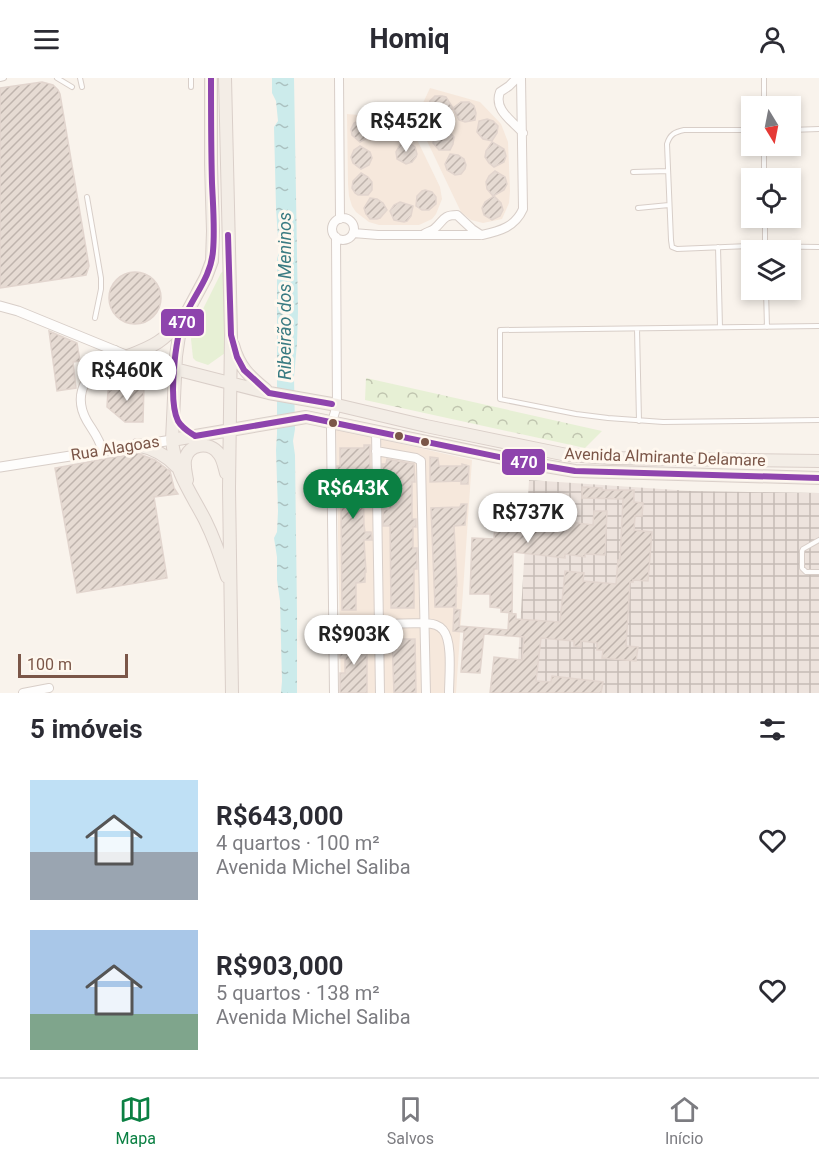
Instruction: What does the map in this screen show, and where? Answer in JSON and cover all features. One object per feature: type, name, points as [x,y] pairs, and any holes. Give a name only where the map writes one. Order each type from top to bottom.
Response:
[{"type":"main road","points":[[211,78],[212,261],[183,320],[178,340],[171,440],[177,467],[209,528],[231,590]]},
{"type":"main road","points":[[225,78],[231,335],[232,693]]},
{"type":"main road","points":[[128,356],[160,342],[183,320]]},
{"type":"main road","points":[[231,335],[237,357],[244,370],[271,393]]},
{"type":"main road","name":"Avenida Almirante Delamare","points":[[175,369],[271,393],[567,455],[819,461]]},
{"type":"main road","points":[[173,406],[180,424],[195,436]]},
{"type":"main road","name":"Avenida Almirante Delamare","points":[[230,429],[306,417],[575,471],[819,478]]},
{"type":"main road","name":"Rua Alagoas","points":[[171,440],[230,429]]},
{"type":"main road","points":[[137,445],[158,452],[177,467]]},
{"type":"main road","points":[[189,491],[186,458],[191,449],[200,445],[209,446],[219,454],[230,488]]},
{"type":"main road","points":[[528,463],[546,460],[597,466],[602,462],[599,457]]},
{"type":"street","points":[[339,78],[340,219]]},
{"type":"street","points":[[353,233],[481,235],[498,231],[515,222],[523,209],[523,133],[519,78]]},
{"type":"street","points":[[519,78],[500,92],[498,101],[501,111],[523,133]]},
{"type":"street","points":[[423,235],[434,228],[444,217],[457,215],[481,235]]},
{"type":"street","points":[[334,693],[332,422],[337,405],[336,237],[332,227],[340,219],[350,220],[354,226],[349,238],[345,240],[336,237]]},
{"type":"street","points":[[0,306],[18,311],[128,356],[175,369]]},
{"type":"street","points":[[102,450],[99,440],[84,415],[82,394],[96,366],[115,350]]},
{"type":"street","points":[[376,431],[380,693]]},
{"type":"street","name":"Rua Alagoas","points":[[0,467],[171,440]]},
{"type":"street","points":[[376,451],[416,458],[422,463],[426,693]]},
{"type":"street","points":[[332,625],[425,623],[439,626],[446,635],[448,644],[449,693]]},
{"type":"street","points":[[23,693],[49,688]]},
{"type":"lane","points":[[57,78],[72,87]]},
{"type":"lane","points":[[80,78],[81,87]]},
{"type":"lane","points":[[191,78],[191,87]]},
{"type":"lane","points":[[764,78],[764,96]]},
{"type":"lane","points":[[801,130],[819,129]]},
{"type":"lane","points":[[741,130],[684,130],[671,135],[667,144],[672,246],[677,249],[741,248]]},
{"type":"lane","points":[[633,172],[668,171]]},
{"type":"lane","points":[[87,197],[101,278],[95,318]]},
{"type":"lane","points":[[638,208],[669,205]]},
{"type":"lane","points":[[718,247],[720,327]]},
{"type":"lane","points":[[801,248],[819,247]]},
{"type":"lane","points":[[766,300],[767,327]]},
{"type":"lane","points":[[819,326],[500,330],[500,399],[576,414],[639,421],[819,420]]},
{"type":"lane","points":[[637,328],[639,421]]},
{"type":"lane","points":[[819,540],[803,549],[802,568],[806,572],[819,572]]},
{"type":"shaded area","points":[[430,88],[480,102],[501,124],[508,142],[510,191],[509,203],[502,219],[483,223],[471,220],[461,212],[416,118]]},
{"type":"shaded area","points":[[347,114],[407,119],[440,187],[442,199],[432,219],[419,225],[379,225],[369,222],[356,212],[349,196]]},
{"type":"shaded area","points":[[336,429],[472,460],[456,693],[341,693]]},
{"type":"shaded area","points":[[529,480],[691,491],[819,493],[819,693],[516,693]]},
{"type":"green space","points":[[225,270],[225,353],[208,365],[193,358],[191,339],[199,317],[221,273]]},
{"type":"green space","points":[[366,378],[602,431],[585,448],[365,400]]},
{"type":"water","name":"Ribeirão dos Meninos","points":[[272,78],[294,78],[298,312],[293,441],[297,693],[281,693],[280,601],[274,538],[277,532],[278,511],[276,450],[277,259],[279,252],[274,127],[278,121],[276,101],[272,93]]},
{"type":"building","points":[[42,82],[53,85],[60,94],[89,266],[86,275],[0,288],[0,88]]},
{"type":"building","points":[[435,96],[446,97],[453,108],[442,116],[433,114],[429,105]]},
{"type":"building","points":[[461,102],[469,102],[474,106],[475,120],[465,122],[459,120],[453,108]]},
{"type":"building","points":[[391,118],[399,118],[405,124],[405,132],[399,138],[391,138],[385,132],[385,124]]},
{"type":"building","points":[[487,119],[498,126],[492,141],[483,139],[477,132],[479,121]]},
{"type":"building","points":[[360,120],[367,121],[371,131],[369,137],[360,142],[352,135],[351,129],[354,123]]},
{"type":"building","points":[[442,130],[454,137],[450,150],[439,150],[433,143],[436,133]]},
{"type":"building","points":[[492,142],[504,149],[506,156],[504,162],[494,167],[485,157]]},
{"type":"building","points":[[401,143],[409,143],[415,147],[417,154],[412,162],[406,164],[397,159],[396,152]]},
{"type":"building","points":[[360,146],[370,152],[372,158],[369,165],[361,169],[353,163],[351,157],[354,150]]},
{"type":"building","points":[[450,154],[464,159],[466,165],[461,174],[455,175],[447,170],[445,164]]},
{"type":"building","points":[[495,171],[505,177],[507,184],[504,190],[493,196],[487,189],[486,182]]},
{"type":"building","points":[[361,173],[372,182],[372,190],[368,195],[358,195],[352,188],[353,181]]},
{"type":"building","points":[[425,190],[432,192],[436,197],[436,204],[429,210],[422,210],[416,206],[417,196]]},
{"type":"building","points":[[494,196],[501,203],[503,210],[500,216],[492,220],[484,215],[482,208],[485,202]]},
{"type":"building","points":[[370,198],[383,203],[387,210],[380,218],[370,219],[366,214],[364,208]]},
{"type":"building","points":[[400,202],[413,206],[411,216],[404,222],[394,220],[390,211]]},
{"type":"building","points":[[135,272],[149,276],[157,284],[161,298],[157,312],[149,320],[135,324],[121,320],[113,312],[109,298],[113,284],[121,276]]},
{"type":"building","points":[[49,331],[77,343],[80,361],[73,362],[76,388],[57,391]]},
{"type":"building","points":[[126,383],[144,384],[143,422],[125,422],[107,407],[108,391]]},
{"type":"building","points":[[364,445],[370,445],[370,472],[363,472],[364,525],[365,532],[371,532],[372,540],[364,540],[365,582],[356,583],[356,610],[342,610],[341,504],[338,504],[337,466],[340,466],[340,448],[364,448]]},
{"type":"building","points":[[137,453],[155,460],[170,471],[174,488],[178,494],[154,497],[167,578],[77,593],[55,468]]},
{"type":"building","points":[[430,457],[438,458],[439,466],[462,466],[462,464],[469,466],[468,484],[461,484],[461,481],[430,482]]},
{"type":"building","points":[[387,459],[414,464],[412,519],[416,519],[416,527],[413,527],[413,548],[417,548],[417,569],[414,569],[414,608],[391,608],[390,526],[383,526],[383,509],[389,509],[388,486],[383,486],[382,464],[386,464]]},
{"type":"building","points":[[582,487],[602,488],[602,490],[634,490],[634,502],[643,503],[642,516],[635,516],[634,530],[652,532],[648,581],[633,580],[630,582],[626,646],[638,647],[636,661],[602,658],[603,650],[597,650],[597,643],[581,641],[581,647],[574,646],[574,641],[541,638],[536,681],[551,682],[552,676],[603,682],[601,693],[490,693],[494,657],[522,660],[524,637],[484,634],[480,673],[461,672],[464,632],[453,631],[454,609],[460,610],[459,626],[508,630],[509,613],[516,614],[516,619],[560,622],[565,571],[584,573],[583,581],[616,584],[618,560],[620,560],[623,499],[582,498]]},
{"type":"building","points":[[492,495],[498,496],[502,503],[569,510],[568,522],[593,525],[594,511],[607,511],[605,555],[585,554],[585,557],[565,554],[565,558],[513,552],[512,613],[501,612],[501,608],[490,607],[490,594],[470,594],[472,538],[494,539],[495,521],[484,518],[485,505]]},
{"type":"building","points":[[461,504],[467,504],[465,525],[454,526],[456,607],[435,607],[431,508],[460,507]]},
{"type":"building","points":[[339,636],[343,636],[343,641],[367,640],[367,693],[340,693],[340,673],[345,673],[345,658],[340,658]]},
{"type":"building","points":[[392,639],[415,639],[416,693],[394,693]]},
{"type":"transit line","name":"470","points":[[211,78],[214,226],[212,260],[206,278],[181,327],[173,385],[173,399],[178,421],[195,436],[306,417],[575,471],[819,478]]},
{"type":"transit line","name":"470","points":[[228,235],[231,335],[237,357],[244,370],[269,393],[332,404]]}]
